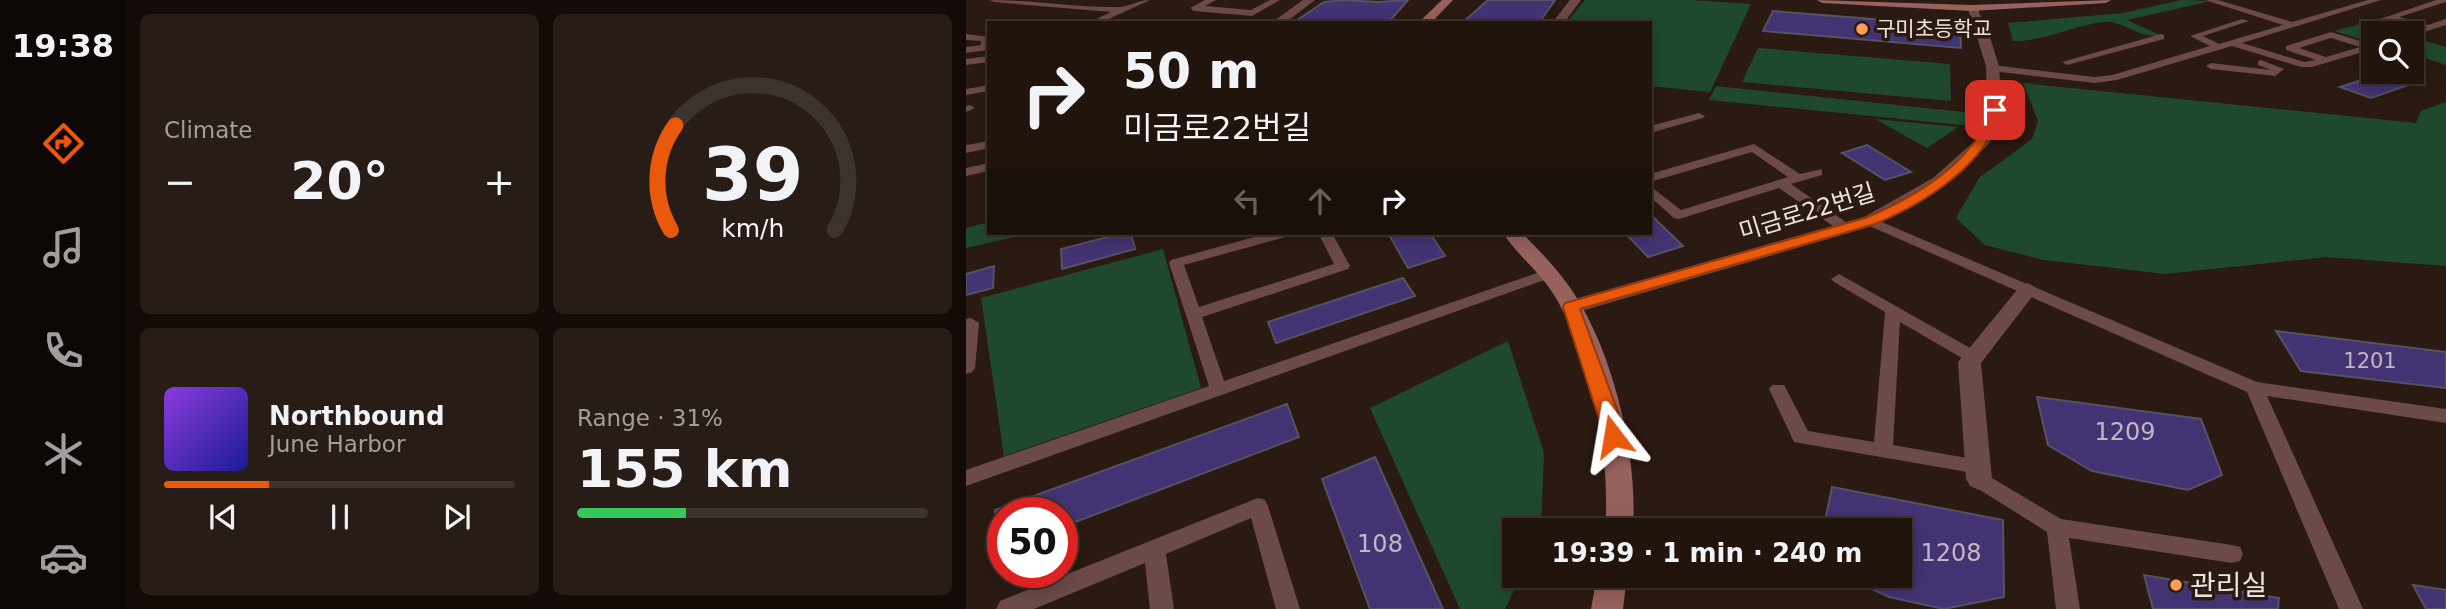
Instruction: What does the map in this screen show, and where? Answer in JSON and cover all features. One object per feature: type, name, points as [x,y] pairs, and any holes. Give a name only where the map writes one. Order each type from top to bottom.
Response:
[{"type":"main road","points":[[1425,21],[1448,0]]},
{"type":"main road","points":[[1822,0],[1971,8],[2106,0]]},
{"type":"main road","points":[[1515,235],[1548,274],[1571,307],[1608,412],[1617,459],[1620,518]]},
{"type":"main road","points":[[1607,609],[1610,588]]},
{"type":"street","points":[[1280,21],[1310,0]]},
{"type":"street","points":[[1560,21],[1576,0]]},
{"type":"street","name":"미금로22번길","points":[[1571,307],[1870,221],[1895,211],[1938,182],[1978,146],[1990,130],[1995,110],[1992,68],[1980,24],[1971,8]]},
{"type":"street","points":[[1978,473],[1969,362],[2028,289]]},
{"type":"lane","points":[[994,0],[1122,10]]},
{"type":"lane","points":[[1077,7],[1094,0]]},
{"type":"lane","points":[[1097,21],[1146,0]]},
{"type":"lane","points":[[1212,0],[1194,8],[1252,13],[1276,0]]},
{"type":"lane","points":[[2209,0],[2292,25]]},
{"type":"lane","points":[[1992,68],[2104,79],[2377,0]]},
{"type":"lane","points":[[2378,21],[2439,2]]},
{"type":"lane","points":[[2390,17],[2428,28]]},
{"type":"lane","points":[[2211,66],[2275,73],[2279,69],[2217,47],[2195,36],[2245,21]]},
{"type":"lane","points":[[2424,29],[2446,22]]},
{"type":"lane","points":[[2233,43],[2295,64],[2326,60],[2370,47],[2332,35],[2289,48],[2326,60]]},
{"type":"lane","points":[[966,37],[986,39],[987,47],[966,50]]},
{"type":"lane","points":[[2067,62],[2161,37]]},
{"type":"lane","points":[[2122,48],[2164,63]]},
{"type":"lane","points":[[966,62],[987,59]]},
{"type":"lane","points":[[966,92],[987,88]]},
{"type":"lane","points":[[1652,129],[1699,116]]},
{"type":"lane","points":[[966,149],[987,144]]},
{"type":"lane","points":[[1652,177],[1754,148],[1798,178]]},
{"type":"lane","points":[[966,172],[987,167]]},
{"type":"lane","points":[[1652,192],[1679,215],[1818,172]]},
{"type":"lane","points":[[1782,184],[1845,228]]},
{"type":"lane","points":[[1870,221],[2254,388],[2446,416]]},
{"type":"lane","points":[[1219,391],[1176,263],[1277,235]]},
{"type":"lane","points":[[1194,314],[1343,267],[1326,235]]},
{"type":"lane","points":[[966,478],[1548,274]]},
{"type":"lane","points":[[1839,279],[1973,357]]},
{"type":"lane","points":[[1883,450],[1893,310]]},
{"type":"lane","points":[[966,324],[971,323],[966,368]]},
{"type":"lane","points":[[2254,388],[2351,609]]},
{"type":"lane","points":[[1778,389],[1801,437],[1883,450],[1978,473],[2057,527],[2232,554]]},
{"type":"lane","points":[[1021,606],[1258,506],[1288,609]]},
{"type":"lane","points":[[2057,527],[2068,609]]},
{"type":"lane","points":[[1154,549],[1162,609]]},
{"type":"green space","points":[[1585,0],[1690,0],[1751,4],[1710,92],[1652,86],[1652,21],[1568,21]]},
{"type":"green space","points":[[2181,0],[2211,1],[2127,20],[2160,35],[2153,36],[2104,22],[2036,39],[2013,41],[2008,23],[2123,13]]},
{"type":"green space","points":[[2361,24],[2361,39],[2334,31]]},
{"type":"green space","points":[[2424,41],[2446,47],[2446,65],[2424,58]]},
{"type":"green space","points":[[1758,48],[1950,64],[1951,101],[1742,82]]},
{"type":"green space","points":[[2023,83],[2416,123],[2421,111],[2446,102],[2446,266],[2326,257],[2165,274],[2044,260],[1985,245],[1956,218],[1979,178],[2032,139],[2038,121]]},
{"type":"green space","points":[[1716,86],[1983,114],[1982,127],[1709,100]]},
{"type":"green space","points":[[1875,119],[1958,127],[1927,148]]},
{"type":"green space","points":[[987,223],[987,235],[1023,235],[966,248],[966,228]]},
{"type":"green space","points":[[1163,249],[1201,388],[1004,456],[981,298]]},
{"type":"green space","points":[[1508,341],[1544,453],[1541,518],[1502,518],[1502,588],[1515,588],[1505,609],[1460,609],[1370,408]]},
{"type":"building","points":[[1408,0],[1390,21],[1296,21],[1324,2]]},
{"type":"building","points":[[1488,0],[1555,0],[1540,21],[1464,21]]},
{"type":"building","name":"구미초등학교","points":[[1773,11],[1960,26],[1961,48],[1763,31]]},
{"type":"building","points":[[2361,80],[2361,84],[2411,84],[2371,98],[2340,87]]},
{"type":"building","points":[[1867,145],[1911,172],[1885,180],[1842,153]]},
{"type":"building","points":[[1652,216],[1683,246],[1648,257],[1627,235],[1652,235]]},
{"type":"building","points":[[1115,235],[1132,235],[1135,249],[1062,269],[1061,249]]},
{"type":"building","points":[[1389,235],[1431,235],[1445,256],[1408,268]]},
{"type":"building","points":[[994,266],[993,288],[966,295],[966,274]]},
{"type":"building","points":[[1403,278],[1415,296],[1276,343],[1268,322]]},
{"type":"building","points":[[2276,331],[2446,352],[2446,388],[2301,371]]},
{"type":"building","points":[[2037,397],[2201,419],[2222,475],[2188,490],[2092,471],[2048,445]]},
{"type":"building","points":[[1287,404],[1299,437],[1078,521],[1078,497],[1031,497]]},
{"type":"building","points":[[1375,457],[1443,609],[1370,609],[1322,479]]},
{"type":"building","points":[[1832,487],[2003,520],[2004,597],[1944,609],[1889,597],[1870,588],[1912,588],[1912,518],[1826,518]]},
{"type":"building","name":"관리실","points":[[2144,575],[2279,598],[2278,609],[2153,609]]},
{"type":"building","points":[[2413,585],[2446,590],[2446,609],[2426,609]]},
{"type":"place","name":"구미초등학교","points":[[1862,29]]},
{"type":"place","name":"관리실","points":[[2176,585]]},
{"type":"route","points":[[1613,436],[1608,412],[1571,307],[1870,221],[1895,211],[1938,182],[1971,154],[1990,130],[1995,110]]}]
